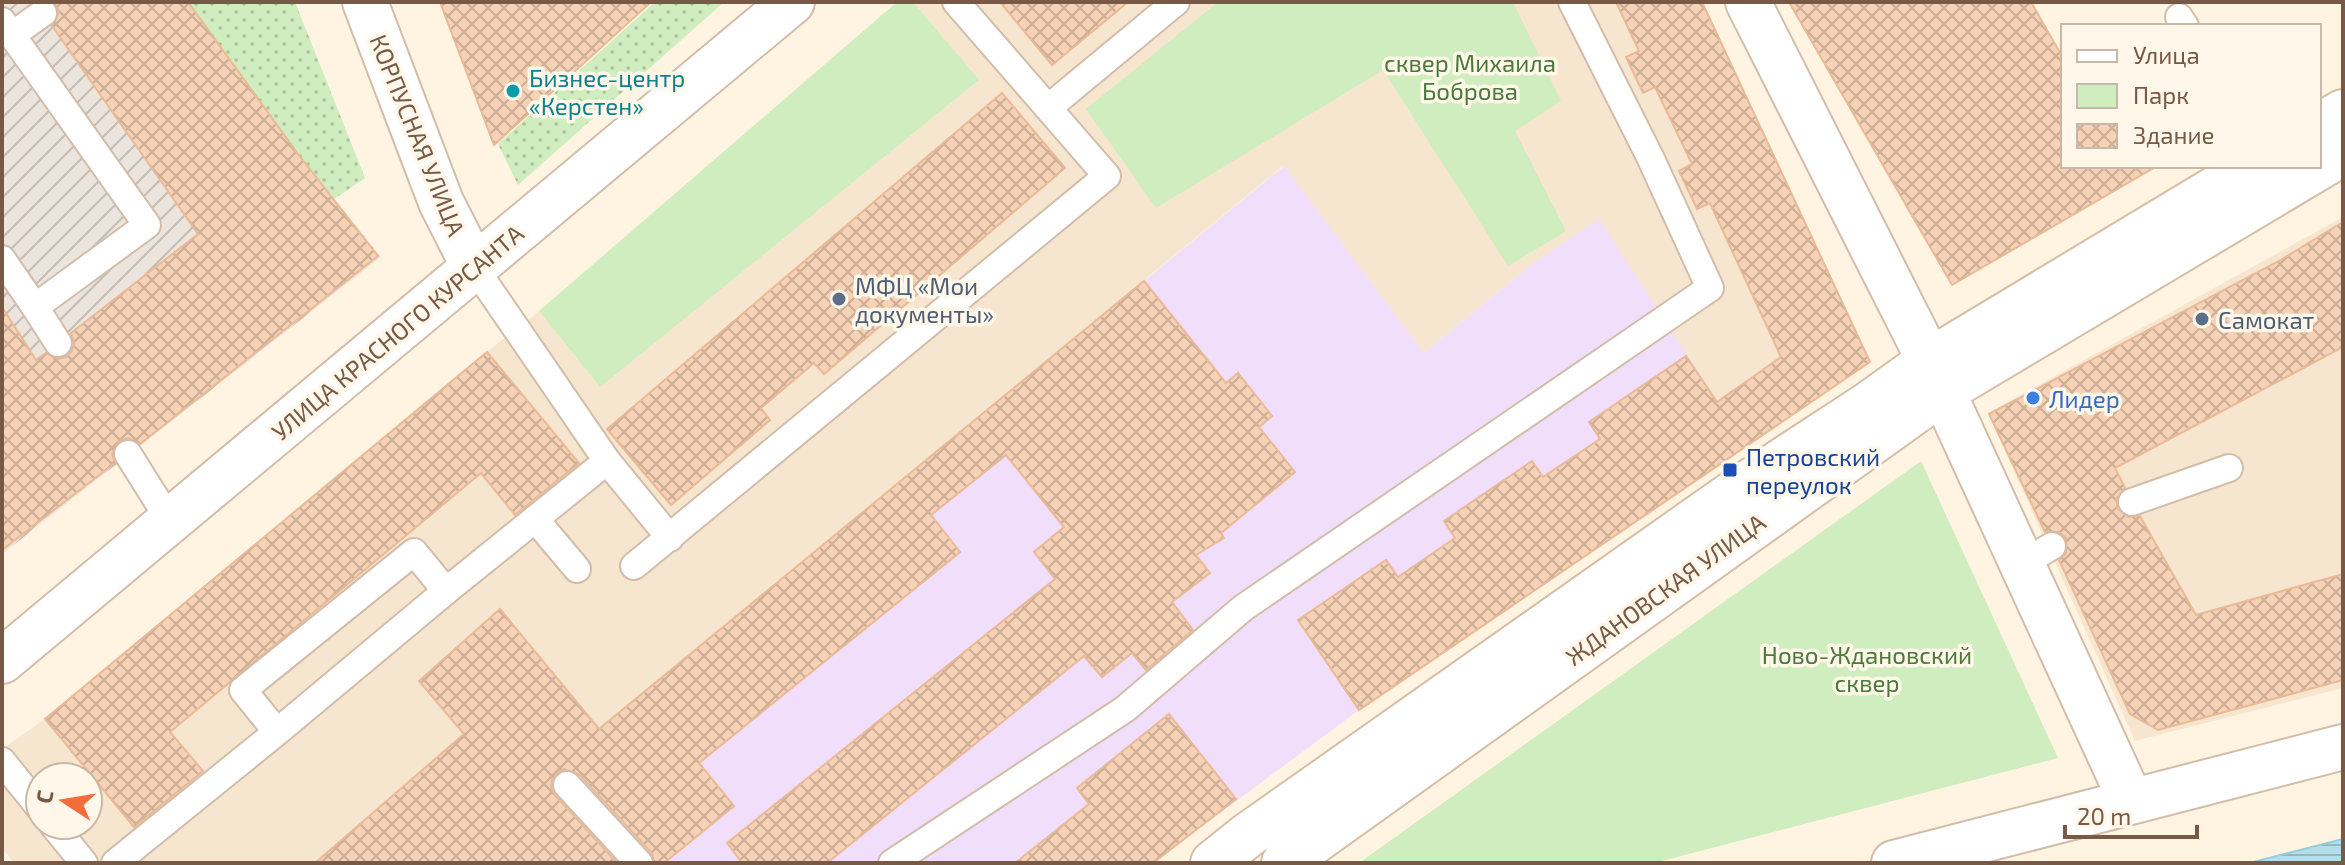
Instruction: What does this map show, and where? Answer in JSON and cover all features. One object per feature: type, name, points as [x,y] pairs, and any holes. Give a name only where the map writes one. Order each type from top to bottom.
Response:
[{"type":"street","name":"КОРПУСНАЯ УЛИЦА","points":[[365,2],[441,202],[474,267]]},
{"type":"street","name":"УЛИЦА КРАСНОГО КУРСАНТА","points":[[2,661],[792,2]]},
{"type":"street","points":[[1748,2],[1936,376],[2037,555],[2131,801]]},
{"type":"street","points":[[2321,125],[2343,112]]},
{"type":"street","name":"ЖДАНОВСКАЯ УЛИЦА","points":[[2321,166],[2343,154]]},
{"type":"street","name":"ЖДАНОВСКАЯ УЛИЦА","points":[[1286,862],[1505,707],[1936,376],[2250,168]]},
{"type":"street","name":"ЖДАНОВСКАЯ УЛИЦА","points":[[1213,863],[1248,835],[1742,487],[1869,404],[1936,376],[2317,168]]},
{"type":"street","points":[[1894,863],[2343,747]]},
{"type":"lane","points":[[634,566],[1107,176],[956,2]]},
{"type":"lane","points":[[1048,108],[1176,2]]},
{"type":"lane","points":[[892,863],[1125,709],[1243,608],[1710,288],[1651,159],[1572,2]]},
{"type":"lane","points":[[35,307],[147,225],[7,28],[43,13]]},
{"type":"lane","points":[[2,259],[58,343]]},
{"type":"lane","points":[[474,267],[607,461],[670,538]]},
{"type":"lane","points":[[128,454],[170,521]]},
{"type":"lane","points":[[115,863],[607,461]]},
{"type":"lane","points":[[2132,502],[2229,468]]},
{"type":"lane","points":[[535,519],[577,569]]},
{"type":"lane","points":[[277,732],[243,690],[414,552],[446,591]]},
{"type":"lane","points":[[2,761],[24,788]]},
{"type":"lane","points":[[567,785],[639,863]]},
{"type":"lane","points":[[66,841],[84,863]]},
{"type":"shaded area","points":[[2,2],[188,2],[298,154],[381,257],[2,554]]},
{"type":"shaded area","points":[[913,2],[1702,2],[1870,362],[1746,445],[1661,322],[1532,264],[1424,353],[1283,166],[599,729],[464,734],[315,863],[14,863],[2,848],[2,749],[45,719],[539,311],[599,386],[978,81]]},
{"type":"shaded area","points":[[1284,166],[1424,353],[1532,264],[1599,219],[1746,445],[1359,710],[1153,863],[315,863],[464,735],[419,681],[500,609],[599,729]]},
{"type":"shaded area","points":[[2343,217],[2343,688],[2135,741],[1988,413]]},
{"type":"green space","points":[[188,2],[295,2],[365,178],[334,199]]},
{"type":"green space","points":[[655,2],[724,2],[518,185],[498,144]]},
{"type":"green space","points":[[897,2],[913,2],[979,80],[600,387],[539,311]]},
{"type":"green space","name":"сквер Михаила Боброва","points":[[1218,2],[1513,2],[1561,101],[1515,131],[1566,231],[1508,266],[1383,70],[1156,208],[1086,109]]},
{"type":"green space","name":"Ново-Ждановский сквер","points":[[1921,461],[2058,758],[1654,863],[1359,863]]},
{"type":"water","points":[[2343,839],[2343,863],[2250,863],[2261,860]]},
{"type":"building","points":[[54,2],[188,2],[298,154],[378,256],[140,444],[128,438],[119,441],[112,454],[115,463],[2,550],[2,307],[36,360],[46,353],[58,359],[66,357],[74,343],[71,333],[198,234],[52,26],[59,12]]},
{"type":"building","name":"Бизнес-центр «Керстен»","points":[[440,2],[651,2],[494,145]]},
{"type":"building","points":[[1000,2],[1128,2],[1052,65]]},
{"type":"building","points":[[1616,2],[1702,2],[1870,362],[1359,710],[1298,620],[1386,560],[1398,577],[1455,538],[1444,521],[1532,461],[1543,477],[1600,439],[1589,422],[1686,356],[1717,402],[1781,357],[1710,203],[1697,209],[1679,171],[1692,164],[1655,87],[1643,93],[1626,57],[1639,51]]},
{"type":"building","points":[[1789,2],[2031,2],[2061,54],[2061,168],[2154,168],[1952,285]]},
{"type":"building","points":[[1002,93],[1065,168],[824,374],[814,363],[761,408],[770,420],[671,505],[607,429]]},
{"type":"building","points":[[2343,222],[2343,347],[2115,468],[2125,488],[2117,498],[2117,508],[2128,517],[2140,516],[2196,615],[2343,574],[2343,680],[2158,730],[2130,714],[2059,560],[2066,553],[2066,538],[2059,532],[2045,532],[1989,414],[2279,261]]},
{"type":"building","points":[[1144,281],[1226,383],[1238,373],[1272,416],[1259,427],[1295,472],[1221,533],[1224,538],[1196,555],[1210,573],[1172,602],[1193,630],[1146,670],[1132,653],[1102,677],[1084,656],[827,863],[742,863],[727,843],[1055,579],[1034,552],[1064,527],[1006,455],[931,515],[960,552],[699,763],[734,806],[664,863],[655,863],[651,852],[579,774],[564,769],[552,780],[551,788],[617,863],[315,863],[464,734],[419,681],[500,609],[599,729]]},
{"type":"building","points":[[487,352],[579,463],[515,515],[481,473],[170,732],[203,771],[134,827],[104,791],[104,761],[80,761],[45,719]]},
{"type":"building","points":[[1169,714],[1236,799],[1153,863],[1015,863],[1089,804],[1077,788]]},
{"type":"place","name":"Бизнес-центр «Керстен»","points":[[513,91]]},
{"type":"place","name":"МФЦ «Мои документы»","points":[[839,299]]},
{"type":"place","name":"Самокат","points":[[2202,319]]},
{"type":"place","name":"Лидер","points":[[2033,398]]},
{"type":"place","name":"Петровский переулок","points":[[1730,470]]}]
